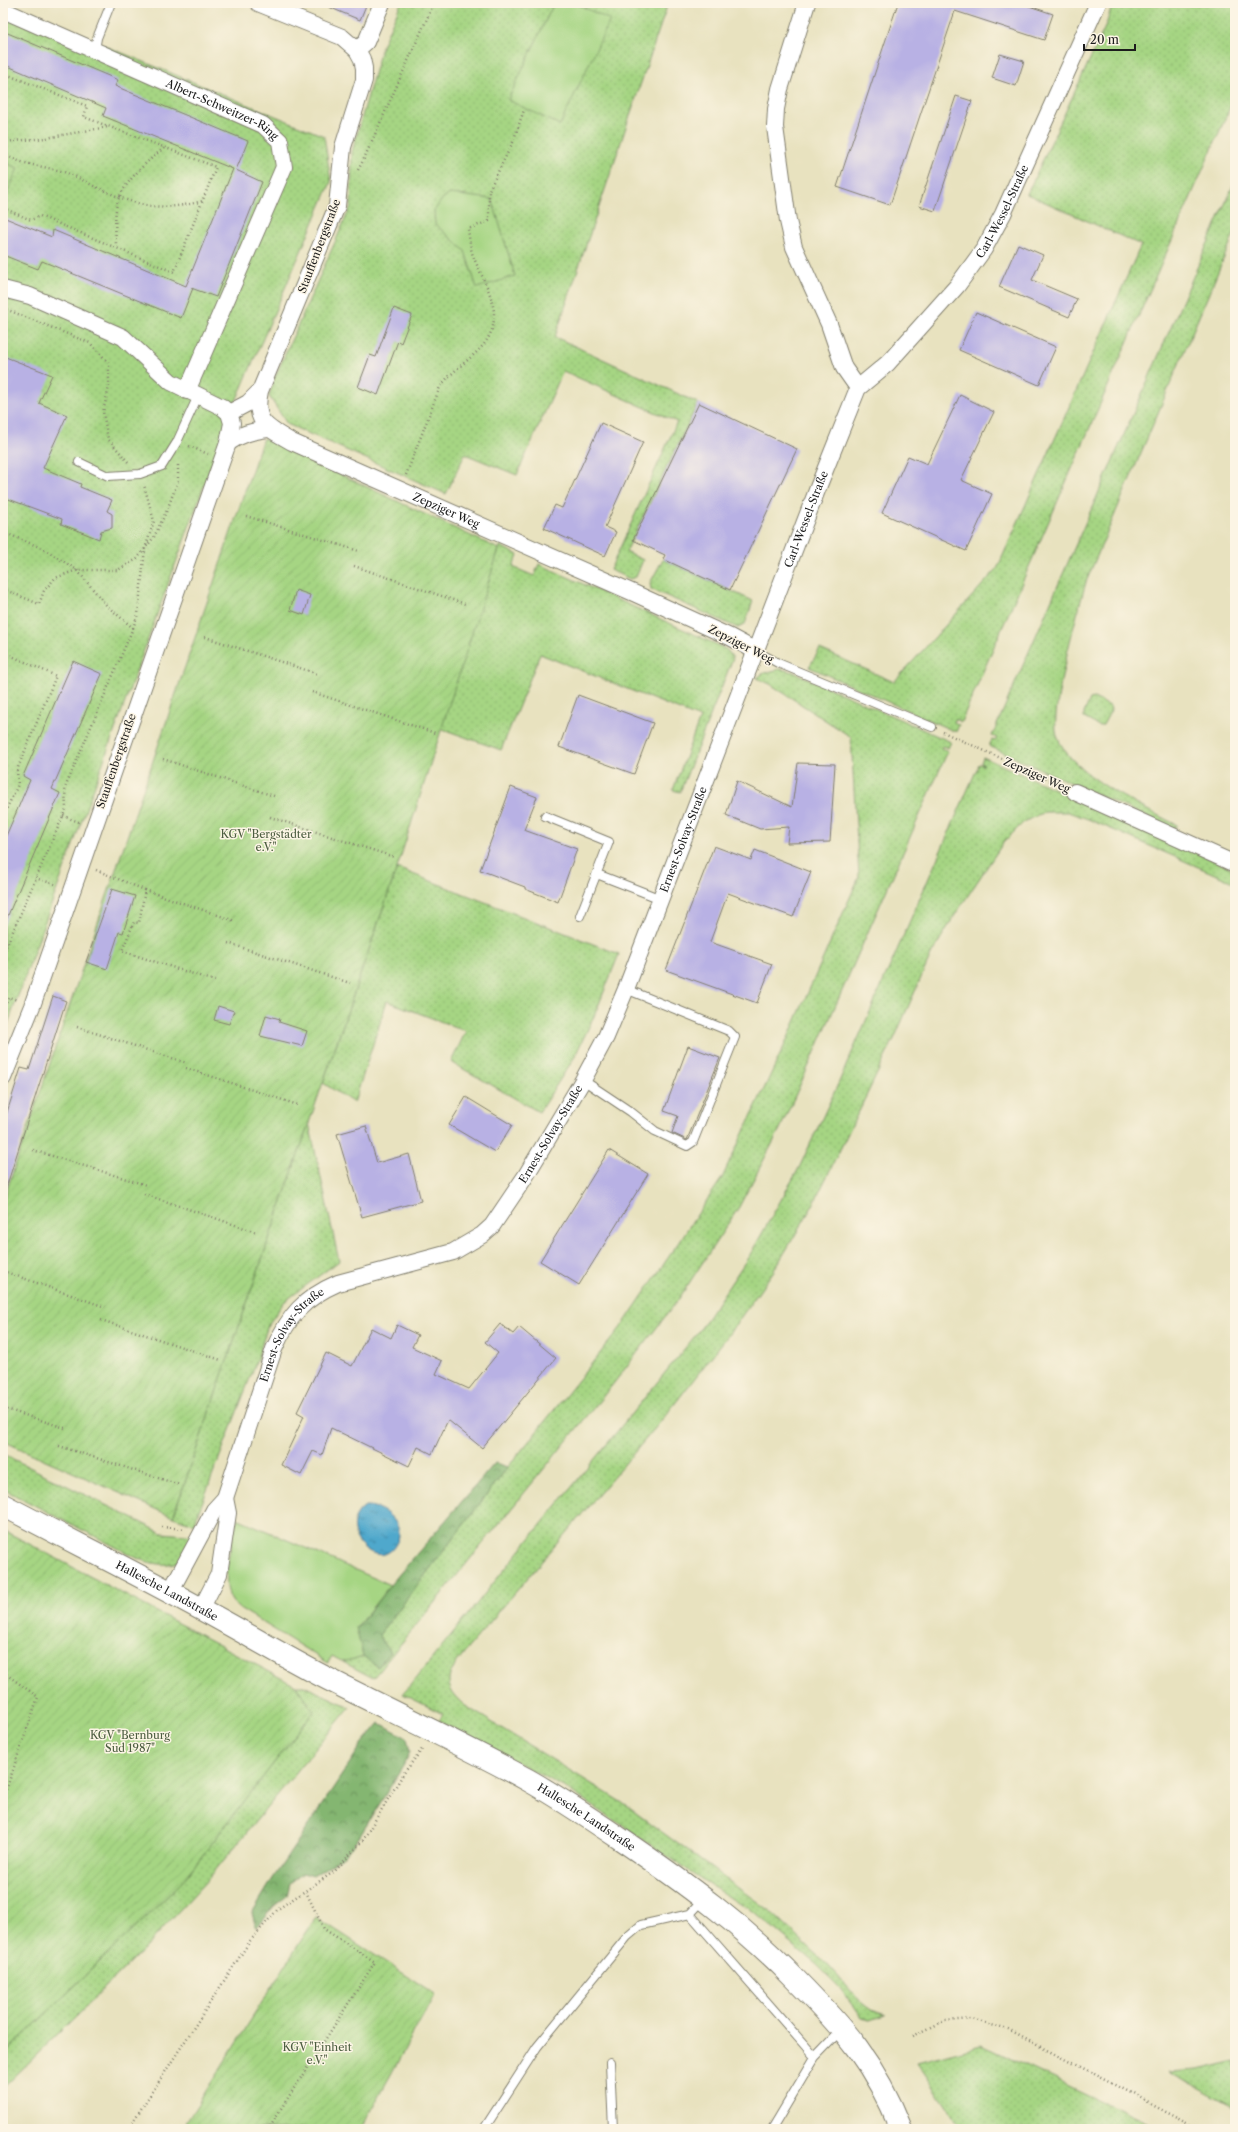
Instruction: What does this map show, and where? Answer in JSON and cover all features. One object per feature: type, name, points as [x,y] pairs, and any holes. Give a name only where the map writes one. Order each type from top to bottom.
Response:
[{"type":"main road","name":"Hallesche Landstraße","points":[[3,1505],[170,1592],[328,1679],[428,1727],[566,1802],[664,1868],[704,1898],[741,1929],[789,1973],[843,2028],[876,2075],[888,2096],[901,2129]]},
{"type":"street","points":[[258,3],[342,37],[357,50],[366,42],[382,3]]},
{"type":"street","points":[[807,3],[780,89],[776,109],[776,135],[788,221],[794,247],[829,324],[844,368],[858,388]]},
{"type":"street","name":"Carl-Wessel-Straße","points":[[756,651],[858,388],[888,363],[972,268],[984,249],[1003,214],[1098,3]]},
{"type":"street","name":"Albert-Schweitzer-Ring","points":[[3,10],[264,125],[280,142],[284,167],[193,393]]},
{"type":"street","name":"Stauffenbergstraße","points":[[268,429],[261,421],[258,411],[257,402],[259,392],[335,210],[339,196],[343,147],[347,130],[364,80],[362,59],[357,50]]},
{"type":"street","points":[[3,289],[30,296],[111,330],[123,337],[161,374],[193,393],[222,407],[230,418]]},
{"type":"street","name":"Stauffenbergstraße","points":[[3,1078],[32,1006],[228,443],[230,418],[259,392]]},
{"type":"street","points":[[228,443],[238,436],[252,431],[268,429]]},
{"type":"street","name":"Zepziger Weg","points":[[268,429],[292,442],[401,489],[730,637],[756,651]]},
{"type":"street","name":"Ernest-Solvay-Straße","points":[[170,1592],[214,1510],[225,1498],[274,1349],[284,1328],[294,1313],[321,1291],[338,1283],[453,1252],[482,1236],[492,1226],[504,1208],[583,1080],[606,1036],[626,989],[756,651]]},
{"type":"street","name":"Zepziger Weg","points":[[1075,792],[1235,864]]},
{"type":"street","name":"Ernest-Solvay-Straße","points":[[201,1609],[219,1574],[228,1513],[225,1498]]},
{"type":"lane","points":[[95,50],[97,38],[111,3]]},
{"type":"lane","points":[[79,462],[108,476],[140,474],[162,466],[177,442],[193,393]]},
{"type":"lane","name":"Zepziger Weg","points":[[756,651],[778,663],[932,727]]},
{"type":"lane","points":[[545,816],[609,842],[580,916]]},
{"type":"lane","points":[[597,874],[661,899]]},
{"type":"lane","points":[[583,1080],[631,1112],[654,1131],[688,1146],[693,1142],[735,1037],[729,1031],[626,989]]},
{"type":"lane","points":[[484,2129],[537,2047],[627,1937],[641,1925],[690,1914],[704,1898]]},
{"type":"lane","points":[[690,1914],[815,2057]]},
{"type":"lane","points":[[772,2129],[815,2057],[843,2028]]},
{"type":"lane","points":[[610,2063],[613,2129]]},
{"type":"path","points":[[340,180],[353,177],[364,161],[434,3]]},
{"type":"path","points":[[3,73],[87,106],[84,117],[216,167],[174,272],[40,216],[31,220],[3,208]]},
{"type":"path","points":[[401,489],[440,387],[449,374],[483,346],[495,324],[492,304],[484,278],[472,252],[468,229],[488,221],[489,190],[513,142],[524,110]]},
{"type":"path","points":[[3,142],[46,138],[109,126]]},
{"type":"path","points":[[116,247],[116,218],[119,198],[142,166],[165,147]]},
{"type":"path","points":[[3,154],[23,164],[62,171],[119,198],[138,205],[154,207],[182,206],[203,201]]},
{"type":"path","points":[[3,308],[90,343],[109,363],[109,388],[103,412],[108,439],[140,474],[149,500],[154,521],[145,549],[138,614],[65,788],[66,809],[3,954]]},
{"type":"path","points":[[3,589],[39,604],[44,591],[55,578],[77,570],[118,570],[137,559],[154,536],[178,481],[177,442],[222,458]]},
{"type":"path","points":[[246,516],[359,551]]},
{"type":"path","points":[[3,532],[44,549],[77,570],[107,606],[133,628]]},
{"type":"path","points":[[354,566],[465,604]]},
{"type":"path","points":[[205,637],[318,674]]},
{"type":"path","points":[[3,652],[56,676],[17,770],[18,785],[3,816]]},
{"type":"path","points":[[312,692],[435,733]]},
{"type":"path","name":"Zepziger Weg","points":[[932,727],[1075,792]]},
{"type":"path","points":[[164,759],[277,797]]},
{"type":"path","points":[[270,817],[394,857]]},
{"type":"path","points":[[81,864],[145,890],[235,921]]},
{"type":"path","points":[[35,878],[72,890]]},
{"type":"path","points":[[145,890],[139,923],[134,922],[122,951],[215,981]]},
{"type":"path","points":[[228,943],[350,983]]},
{"type":"path","points":[[77,1027],[187,1063]]},
{"type":"path","points":[[186,1068],[298,1105]]},
{"type":"path","points":[[33,1150],[146,1185]]},
{"type":"path","points":[[144,1194],[256,1232]]},
{"type":"path","points":[[3,1271],[105,1307]]},
{"type":"path","points":[[101,1320],[221,1360]]},
{"type":"path","points":[[3,1408],[65,1428]]},
{"type":"path","points":[[59,1446],[180,1485]]},
{"type":"path","points":[[162,1527],[204,1531]]},
{"type":"path","points":[[3,1672],[38,1697],[3,1799]]},
{"type":"path","points":[[128,2129],[250,1941],[278,1909],[306,1892],[335,1871],[363,1840],[404,1774],[428,1727]]},
{"type":"path","points":[[268,2129],[375,1962],[324,1929],[306,1892]]},
{"type":"path","points":[[913,2036],[944,2021],[972,2018],[1008,2030],[1200,2129]]},
{"type":"green space","points":[[401,3],[666,3],[666,9],[555,337],[698,403],[626,552],[643,560],[636,577],[630,579],[610,570],[677,422],[563,371],[517,475],[465,454],[446,494],[287,424],[269,396],[275,377],[351,206],[352,152],[382,46]]},
{"type":"green space","points":[[554,3],[575,3],[610,20],[560,125],[508,100]]},
{"type":"green space","points":[[1113,3],[1235,3],[1235,96],[961,722],[955,719],[954,722],[959,725],[956,732],[809,667],[820,649],[894,682],[997,569],[1141,245],[1027,194],[1106,25]]},
{"type":"green space","points":[[3,4],[324,136],[331,182],[229,417],[3,1037]]},
{"type":"green space","points":[[3,162],[18,168],[6,196],[3,195]]},
{"type":"green space","points":[[1235,181],[1235,232],[1086,582],[1066,660],[1057,705],[1057,736],[1065,750],[1077,764],[1092,777],[1127,799],[1177,825],[1171,831],[1145,816],[989,746],[992,740],[995,741],[997,738],[992,736]]},
{"type":"green space","points":[[450,194],[492,199],[515,276],[477,288],[465,251],[435,224],[434,211],[443,198]]},
{"type":"green space","name":"KGV \"Bergstädter e.V.\"","points":[[263,438],[499,549],[397,868],[173,1517],[3,1441],[3,1201]]},
{"type":"green space","points":[[500,546],[518,555],[513,567],[534,576],[539,564],[720,646],[727,650],[733,658],[680,792],[673,790],[700,718],[540,654],[501,750],[440,728]]},
{"type":"green space","points":[[663,559],[753,601],[745,624],[738,628],[651,589],[650,583]]},
{"type":"green space","points":[[780,669],[793,672],[951,742],[948,748],[942,746],[941,748],[948,751],[780,1129],[739,1207],[678,1300],[614,1383],[373,1678],[343,1662],[363,1656],[378,1667],[390,1652],[379,1635],[508,1467],[622,1326],[722,1178],[787,1040],[859,877],[851,737],[770,684],[757,678],[764,673]]},
{"type":"green space","points":[[1094,698],[1110,706],[1111,710],[1103,725],[1099,726],[1084,718],[1084,713],[1090,699]]},
{"type":"green space","points":[[983,757],[1235,870],[1235,883],[1088,819],[1068,812],[1045,812],[1024,822],[1003,843],[953,918],[931,955],[894,1039],[813,1205],[773,1272],[726,1338],[662,1420],[468,1648],[452,1670],[449,1683],[451,1690],[464,1705],[621,1802],[771,1912],[824,1961],[862,2003],[871,2010],[887,2015],[869,2020],[862,2018],[839,1987],[817,1965],[748,1907],[737,1903],[569,1790],[439,1721],[443,1714],[403,1694],[699,1331],[751,1253],[799,1168],[839,1082],[979,764],[984,765],[981,763]]},
{"type":"green space","points":[[397,868],[619,954],[595,1014],[574,1058],[539,1112],[451,1062],[466,1031],[387,1001],[354,1103],[323,1083]]},
{"type":"green space","points":[[309,1123],[339,1261],[284,1302],[268,1325],[258,1357],[194,1524],[173,1517]]},
{"type":"green space","points":[[3,1454],[162,1533],[198,1536],[187,1555],[174,1563],[161,1564],[148,1562],[137,1558],[3,1489]]},
{"type":"green space","points":[[495,1463],[508,1467],[379,1635],[390,1652],[378,1667],[363,1656],[356,1629],[390,1585]]},
{"type":"green space","points":[[237,1518],[390,1585],[356,1628],[363,1656],[343,1662],[332,1656],[328,1663],[241,1609],[232,1601],[228,1593],[227,1572],[230,1548]]},
{"type":"green space","name":"KGV \"Bernburg Süd 1987\"","points":[[3,1530],[296,1686],[314,1711],[181,1883],[3,2055]]},
{"type":"green space","points":[[296,1686],[304,1686],[350,1707],[209,1878],[143,1950],[3,2088],[3,2055],[181,1883],[314,1711]]},
{"type":"green space","points":[[380,1723],[407,1738],[410,1752],[405,1763],[358,1839],[344,1856],[313,1876],[303,1873],[290,1883],[287,1896],[274,1906],[256,1928],[252,1913],[272,1880],[363,1743]]},
{"type":"green space","name":"KGV \"Einheit e.V.\"","points":[[316,1917],[435,1994],[361,2129],[182,2129]]},
{"type":"green space","points":[[981,2045],[1161,2129],[962,2129],[917,2062]]},
{"type":"green space","points":[[1235,2061],[1235,2107],[1169,2072],[1199,2070]]},
{"type":"water","points":[[365,1506],[371,1506],[383,1511],[393,1519],[396,1524],[399,1535],[398,1538],[394,1547],[386,1553],[377,1554],[368,1551],[355,1536],[354,1526],[356,1515]]},
{"type":"building","points":[[319,3],[367,3],[360,20]]},
{"type":"building","points":[[898,3],[1020,3],[1053,14],[1044,40],[955,11],[890,205],[837,187]]},
{"type":"building","points":[[3,31],[118,80],[115,86],[248,141],[236,170],[262,182],[216,297],[193,289],[181,318],[42,261],[38,269],[3,255],[3,217],[52,237],[53,230],[186,286],[233,169],[103,116],[106,108],[3,64]]},
{"type":"building","points":[[1000,54],[1024,61],[1016,86],[992,78]]},
{"type":"building","points":[[956,96],[972,101],[935,211],[919,206]]},
{"type":"building","points":[[1018,244],[1043,255],[1032,280],[1077,299],[1069,317],[999,287]]},
{"type":"building","points":[[394,308],[412,315],[401,343],[398,341],[378,395],[358,387],[370,355],[376,357]]},
{"type":"building","points":[[976,312],[1056,347],[1039,385],[959,350]]},
{"type":"building","points":[[3,356],[52,375],[39,403],[67,415],[43,468],[81,484],[80,487],[112,500],[107,511],[112,514],[112,528],[101,531],[99,539],[61,524],[62,519],[3,497]]},
{"type":"building","points":[[960,395],[994,412],[961,480],[992,494],[966,551],[882,513],[908,456],[927,464]]},
{"type":"building","points":[[699,403],[797,449],[730,590],[663,559],[665,555],[633,540]]},
{"type":"building","points":[[601,423],[643,442],[605,527],[616,532],[605,556],[544,528],[555,505],[562,508]]},
{"type":"building","points":[[296,590],[310,595],[304,615],[290,610]]},
{"type":"building","points":[[73,661],[102,674],[52,789],[60,793],[3,927],[3,843],[30,780],[23,776]]},
{"type":"building","points":[[578,695],[653,723],[634,774],[559,747]]},
{"type":"building","points":[[798,763],[835,764],[830,842],[787,843],[789,827],[760,829],[726,815],[737,781],[792,807]]},
{"type":"building","points":[[511,787],[537,797],[524,830],[577,849],[558,902],[525,889],[525,887],[480,870]]},
{"type":"building","points":[[714,846],[751,860],[755,850],[811,872],[793,917],[728,893],[710,942],[772,964],[757,1003],[666,970]]},
{"type":"building","points":[[112,889],[135,896],[123,933],[119,932],[107,969],[86,962]]},
{"type":"building","points":[[53,996],[66,1001],[6,1188],[3,1187],[3,1125],[21,1068],[29,1070]]},
{"type":"building","points":[[218,1006],[234,1011],[229,1024],[214,1020]]},
{"type":"building","points":[[266,1015],[280,1019],[279,1022],[307,1031],[302,1046],[260,1036]]},
{"type":"building","points":[[688,1046],[720,1058],[687,1140],[672,1133],[678,1116],[664,1111]]},
{"type":"building","points":[[466,1097],[512,1125],[495,1152],[449,1125]]},
{"type":"building","points":[[366,1126],[377,1163],[409,1154],[421,1201],[362,1217],[337,1134]]},
{"type":"building","points":[[609,1150],[648,1174],[579,1285],[540,1261]]},
{"type":"building","points":[[500,1324],[513,1334],[519,1327],[556,1358],[482,1448],[448,1420],[432,1454],[418,1447],[409,1466],[331,1428],[322,1455],[313,1451],[301,1475],[281,1465],[304,1416],[297,1412],[326,1353],[352,1366],[371,1328],[391,1338],[397,1325],[418,1335],[412,1347],[442,1361],[436,1374],[469,1389],[498,1353],[485,1342]]}]
